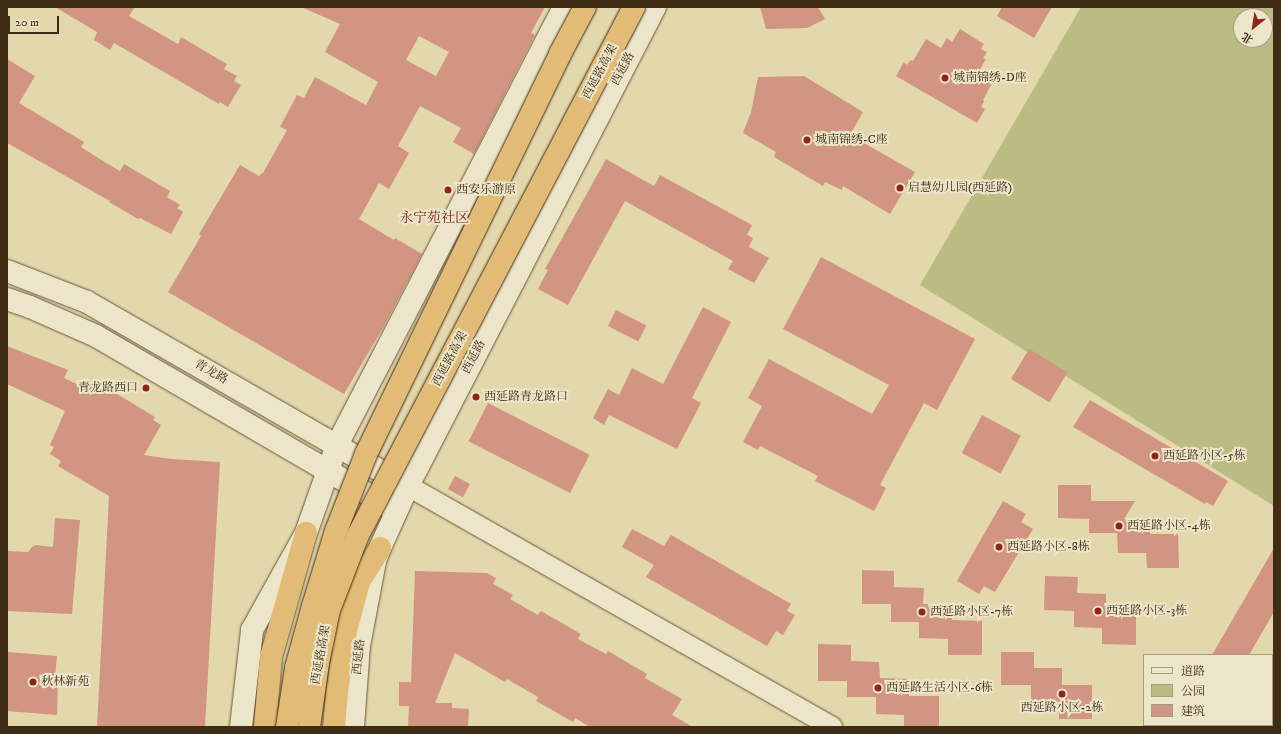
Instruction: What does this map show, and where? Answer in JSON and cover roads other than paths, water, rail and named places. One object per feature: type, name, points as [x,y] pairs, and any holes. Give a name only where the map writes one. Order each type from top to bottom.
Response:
[{"type":"highway","name":"西延路高架","points":[[287,727],[296,668],[313,606],[336,531],[366,454],[560,54],[585,7]]},
{"type":"highway","name":"西延路高架","points":[[309,727],[318,663],[329,610],[358,535],[634,7]]},
{"type":"highway","points":[[265,727],[271,656],[306,533]]},
{"type":"highway","points":[[334,727],[337,692],[346,631],[359,582],[380,548]]},
{"type":"main road","points":[[241,727],[252,630],[306,533],[337,445],[564,7]]},
{"type":"main road","name":"西延路","points":[[353,727],[359,646],[375,561],[380,548],[408,486],[655,7]]},
{"type":"main road","name":"青龙路","points":[[7,272],[87,302],[408,486]]},
{"type":"main road","points":[[7,299],[30,307],[96,336],[397,511]]},
{"type":"street","points":[[408,486],[832,727]]},
{"type":"place","name":"城南锦绣-D座","points":[[945,78]]},
{"type":"place","name":"城南锦绣-C座","points":[[807,140]]},
{"type":"place","name":"启慧幼儿园(西延路)","points":[[900,188]]},
{"type":"place","name":"西安乐游原","points":[[448,190]]},
{"type":"place","name":"青龙路西口","points":[[146,388]]},
{"type":"place","name":"西延路青龙路口","points":[[476,397]]},
{"type":"place","name":"西延路小区-5栋","points":[[1155,456]]},
{"type":"place","name":"西延路小区-4栋","points":[[1119,526]]},
{"type":"place","name":"西延路小区-8栋","points":[[999,547]]},
{"type":"place","name":"西延路小区-3栋","points":[[1098,611]]},
{"type":"place","name":"西延路小区-7栋","points":[[922,612]]},
{"type":"place","name":"秋林新苑","points":[[33,682]]},
{"type":"place","name":"西延路生活小区-6栋","points":[[878,688]]},
{"type":"place","name":"西延路小区-2栋","points":[[1062,694]]},
{"type":"district","name":"永宁苑社区","points":[[434,218]]}]
